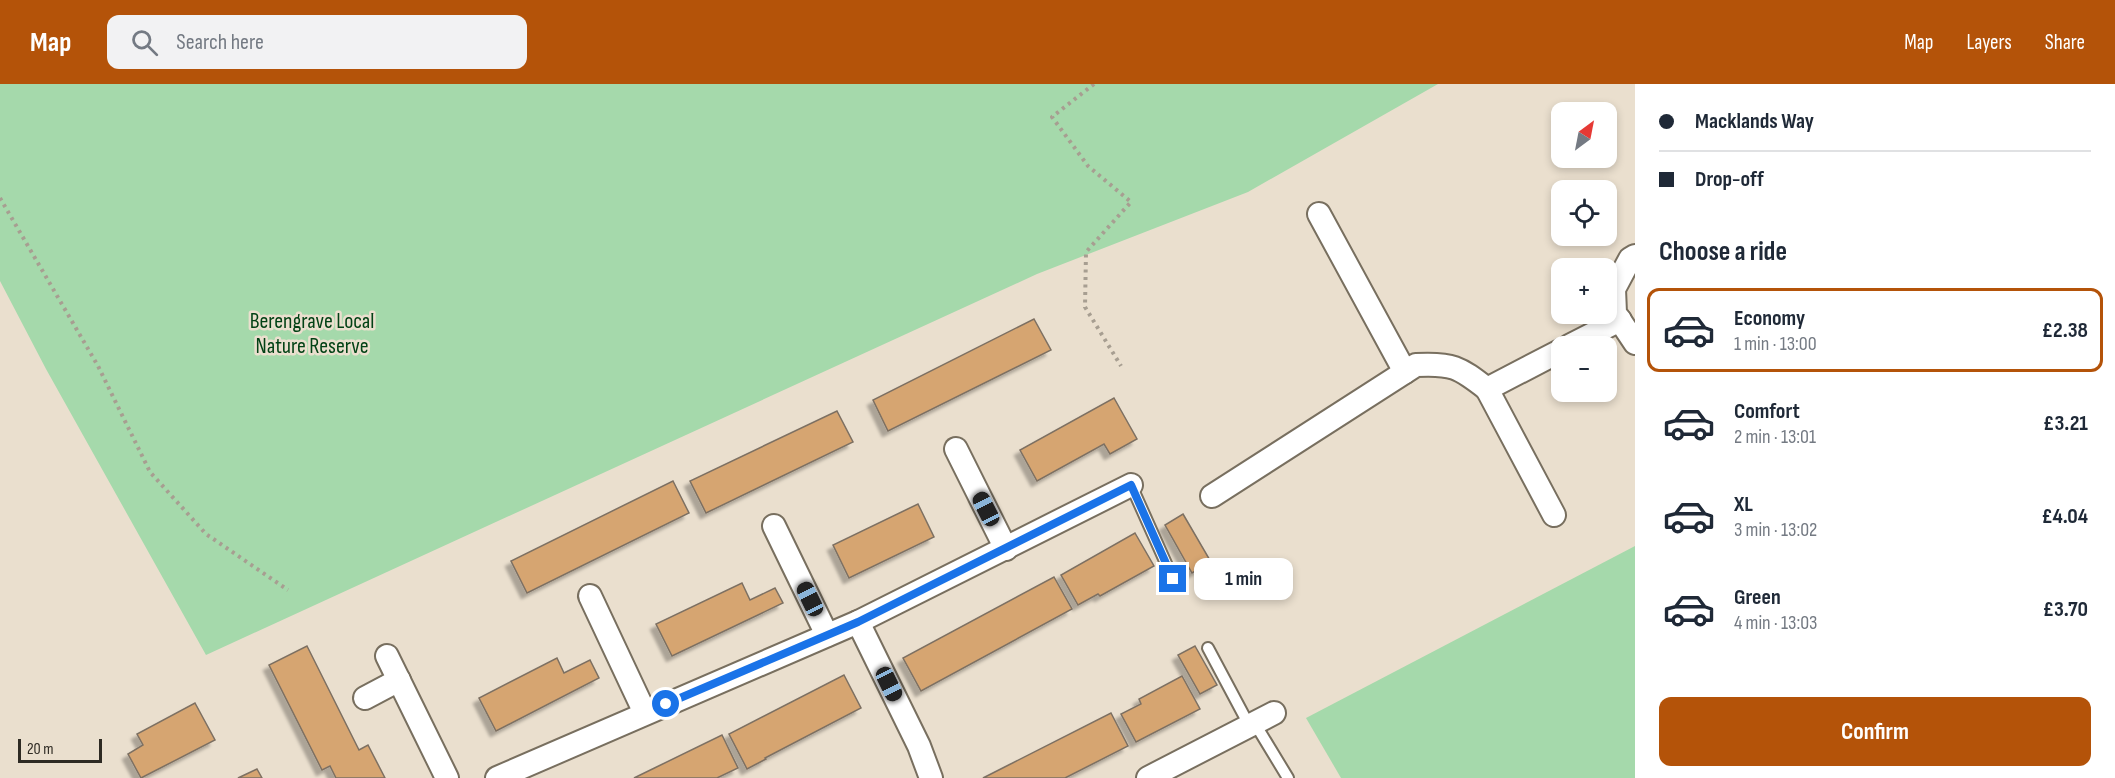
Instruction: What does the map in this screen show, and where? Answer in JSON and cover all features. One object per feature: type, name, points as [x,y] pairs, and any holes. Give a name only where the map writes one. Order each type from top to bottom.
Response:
[{"type":"street","points":[[1319,213],[1405,372]]},
{"type":"street","points":[[1635,256],[1630,259],[1614,289],[1615,313],[1635,343]]},
{"type":"street","points":[[1589,336],[1620,320]]},
{"type":"street","points":[[1488,389],[1551,356]]},
{"type":"street","points":[[1212,496],[1416,364],[1443,363],[1465,372],[1488,389],[1554,515]]},
{"type":"street","points":[[956,449],[1006,549]]},
{"type":"street","points":[[497,778],[858,622],[1131,485]]},
{"type":"street","points":[[774,526],[827,635]]},
{"type":"street","points":[[590,596],[645,713]]},
{"type":"street","points":[[858,622],[919,746],[932,778]]},
{"type":"street","points":[[387,656],[447,778]]},
{"type":"street","points":[[364,698],[399,680]]},
{"type":"street","points":[[1148,778],[1259,720]]},
{"type":"lane","points":[[1131,485],[1173,579]]},
{"type":"lane","points":[[1208,648],[1259,720],[1288,778]]},
{"type":"path","points":[[1094,84],[1052,117],[1088,166],[1131,202],[1086,252],[1084,307],[1121,366]]},
{"type":"path","points":[[0,198],[98,366],[150,472],[206,534],[288,590]]},
{"type":"green space","name":"Berengrave Local Nature Reserve","points":[[0,84],[1438,84],[1248,192],[1037,274],[206,655],[46,369],[0,281]]},
{"type":"green space","points":[[1635,546],[1635,778],[1341,778],[1306,718]]},
{"type":"building","points":[[1034,319],[1051,350],[888,431],[873,400]]},
{"type":"building","points":[[1114,398],[1137,439],[1110,454],[1104,444],[1037,481],[1020,450]]},
{"type":"building","points":[[837,411],[853,442],[706,513],[690,481]]},
{"type":"building","points":[[673,481],[689,513],[527,593],[511,561]]},
{"type":"building","points":[[918,504],[934,537],[849,578],[833,545]]},
{"type":"building","points":[[1183,514],[1211,562],[1192,573],[1165,525]]},
{"type":"building","points":[[1135,533],[1154,566],[1100,596],[1098,594],[1078,605],[1061,575]]},
{"type":"building","points":[[1054,577],[1072,609],[921,691],[903,658]]},
{"type":"building","points":[[742,583],[750,600],[775,588],[783,603],[672,656],[656,624]]},
{"type":"building","points":[[307,646],[359,750],[368,745],[385,778],[336,778],[330,766],[322,770],[269,665]]},
{"type":"building","points":[[1195,646],[1217,685],[1200,694],[1178,655]]},
{"type":"building","points":[[557,658],[564,673],[590,660],[599,678],[496,731],[479,698]]},
{"type":"building","points":[[844,675],[861,708],[747,769],[729,734]]},
{"type":"building","points":[[1182,676],[1200,709],[1136,742],[1121,714],[1141,704],[1139,699]]},
{"type":"building","points":[[195,703],[215,740],[141,778],[128,754],[143,745],[137,734]]},
{"type":"building","points":[[1111,713],[1128,746],[1065,778],[983,778]]},
{"type":"building","points":[[722,735],[738,768],[717,778],[634,778]]},
{"type":"building","points":[[257,769],[262,778],[238,778]]},
{"type":"route","points":[[666,704],[858,622],[1131,485],[1173,579]]}]
